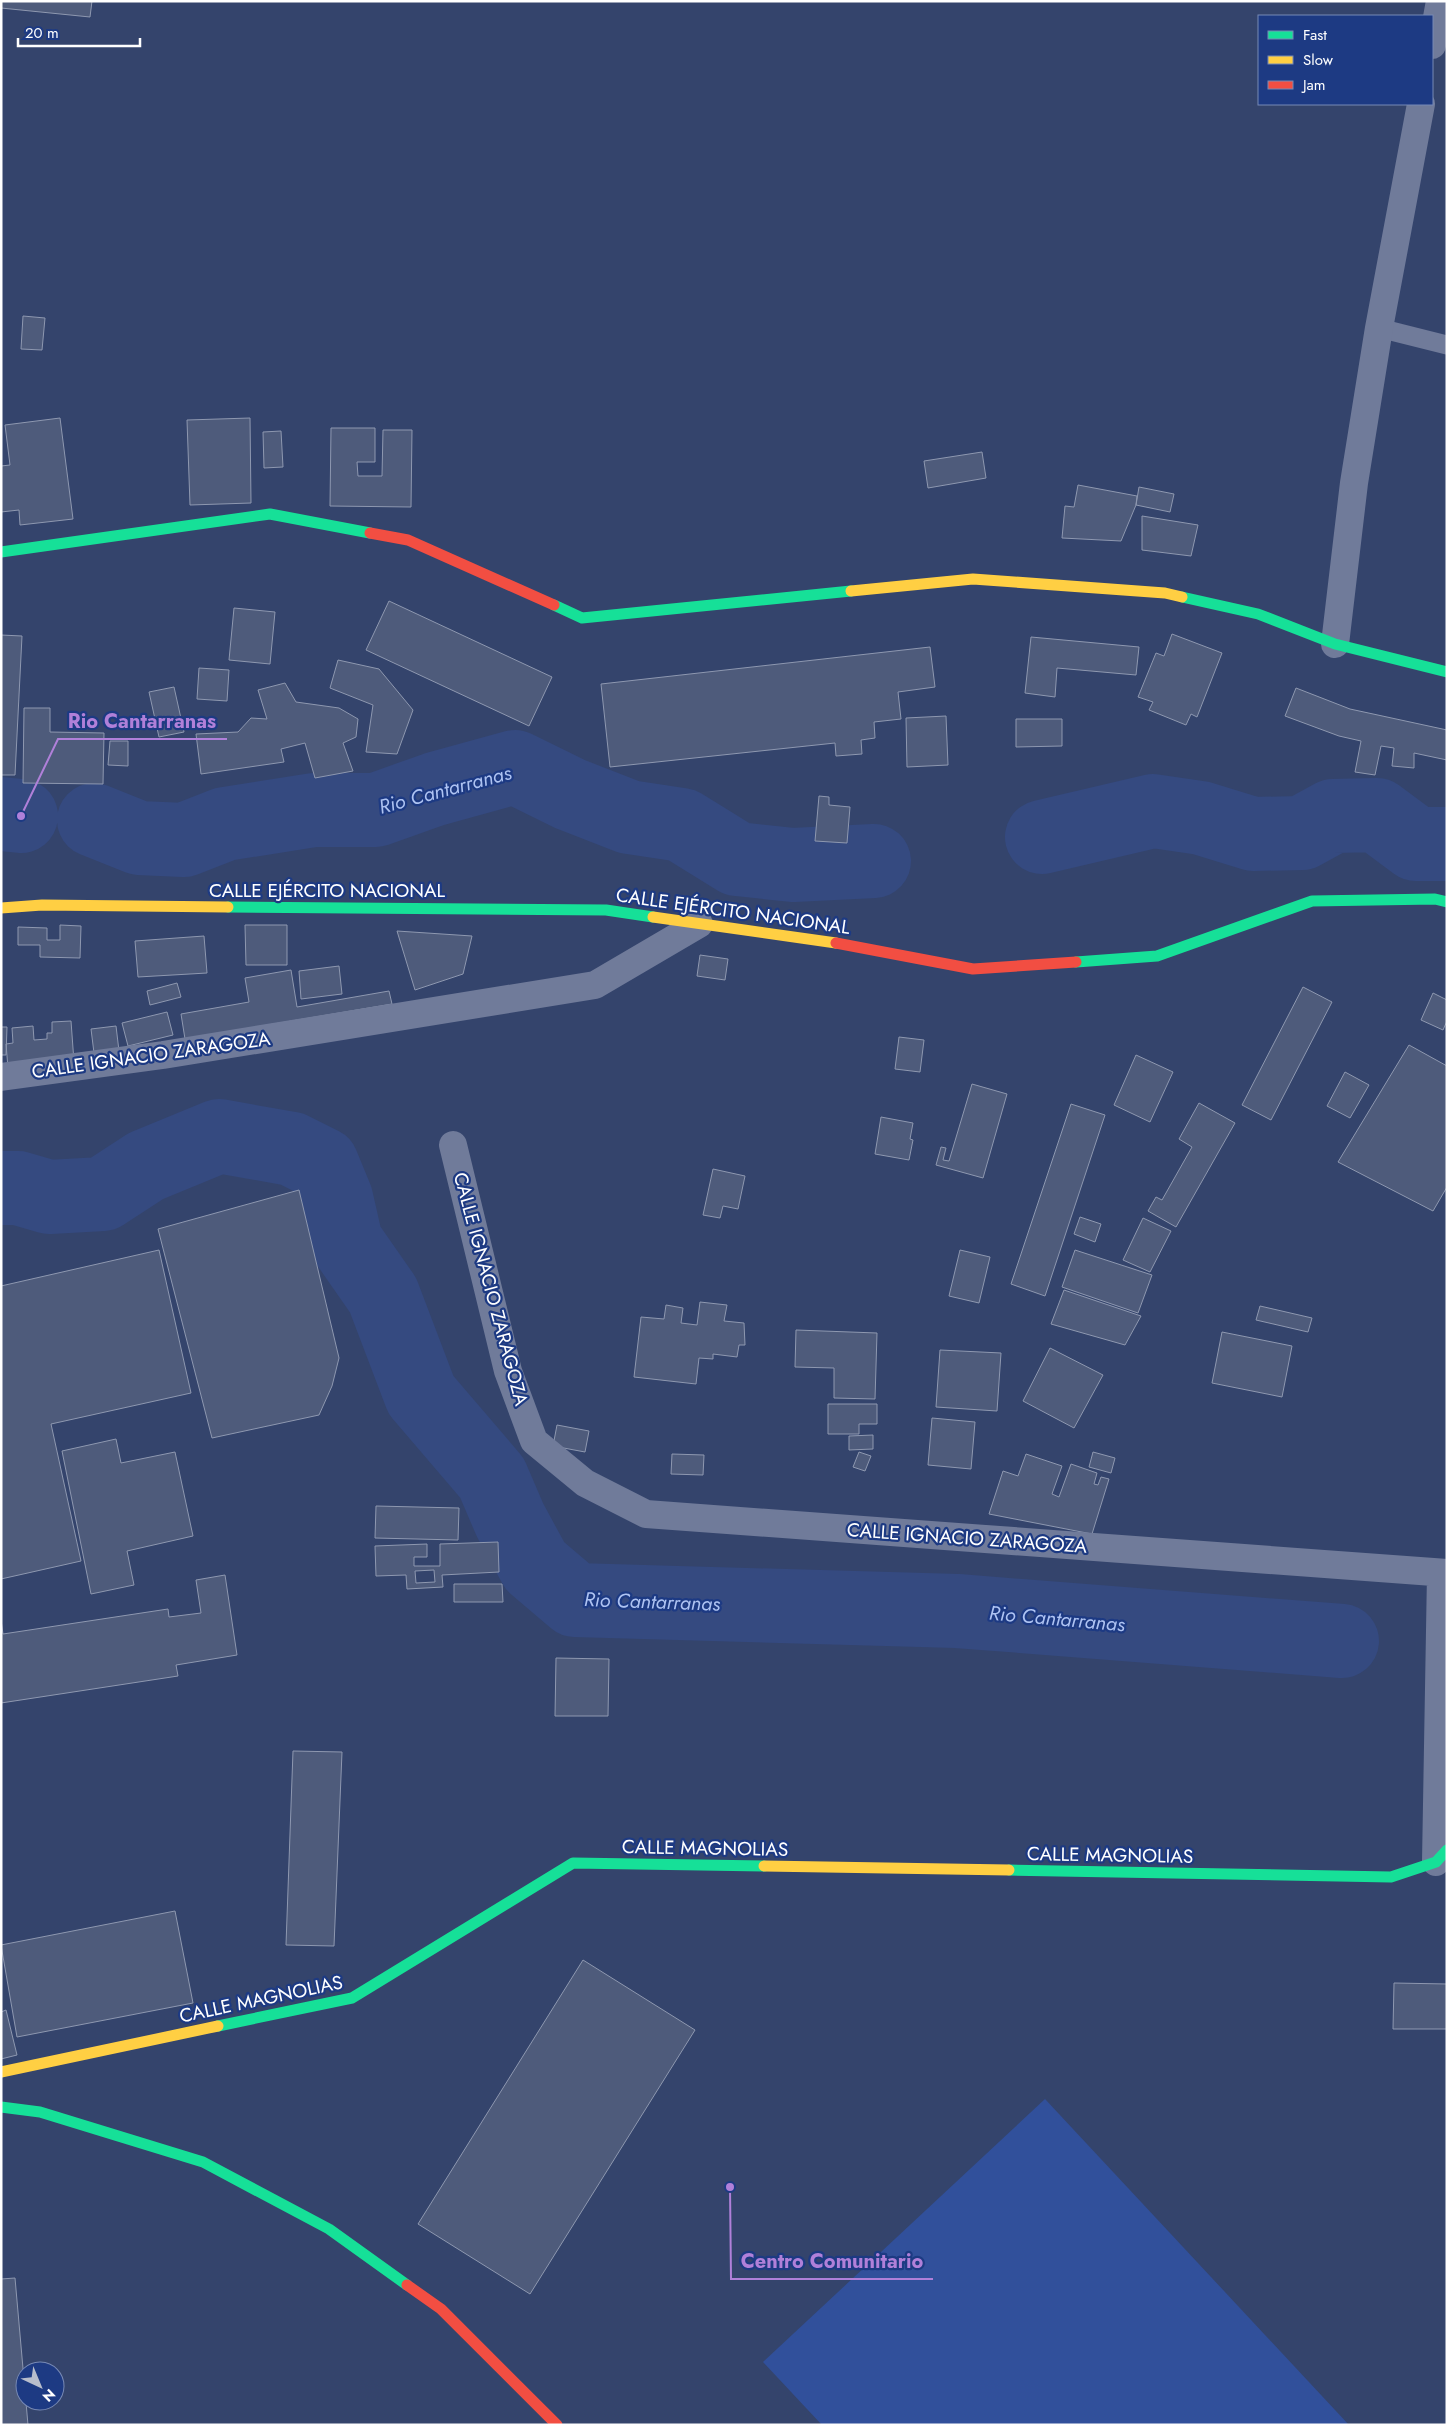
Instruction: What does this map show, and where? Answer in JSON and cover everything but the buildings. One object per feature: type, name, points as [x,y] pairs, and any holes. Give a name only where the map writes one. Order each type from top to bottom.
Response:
[{"type":"street","points":[[1433,40],[1440,1]]},
{"type":"street","points":[[1335,644],[1354,483],[1421,105]]},
{"type":"street","points":[[1,552],[270,514],[408,540],[582,618],[973,579],[1165,593],[1258,614],[1335,644],[1447,672]]},
{"type":"street","name":"CALLE EJÉRCITO NACIONAL","points":[[1,908],[42,905],[606,910],[833,943],[973,969],[1157,956],[1312,901],[1435,899],[1447,902]]},
{"type":"street","name":"CALLE IGNACIO ZARAGOZA","points":[[1,1077],[164,1055],[595,985],[699,924]]},
{"type":"street","name":"CALLE IGNACIO ZARAGOZA","points":[[453,1145],[508,1370],[534,1442],[585,1483],[646,1514],[1444,1573],[1441,1856]]},
{"type":"street","name":"CALLE MAGNOLIAS","points":[[1,2072],[352,1998],[573,1863],[1391,1877],[1441,1856]]},
{"type":"street","points":[[1,2107],[40,2112],[203,2162],[328,2229],[441,2309],[557,2425]]},
{"type":"lane","points":[[1380,328],[1447,345]]},
{"type":"shaded area","points":[[1045,2099],[1349,2425],[822,2425],[763,2362]]},
{"type":"waterway","name":"Rio Cantarranas","points":[[94,820],[139,838],[184,840],[225,824],[314,810],[376,810],[435,789],[515,767],[570,794],[629,817],[682,825],[737,859],[793,865],[874,861]]},
{"type":"waterway","name":"Rio Cantarranas","points":[[1042,837],[1153,811],[1201,818],[1253,834],[1302,833],[1333,816],[1377,815],[1416,844],[1447,844]]},
{"type":"waterway","name":"Rio Cantarranas","points":[[1,814],[21,816]]},
{"type":"waterway","name":"Rio Cantarranas","points":[[1,1188],[18,1188],[49,1197],[103,1194],[146,1166],[219,1136],[292,1149],[322,1164],[336,1198],[346,1242],[383,1295],[421,1395],[492,1478],[510,1520],[535,1566],[575,1600],[957,1611],[1342,1641]]},
{"type":"traffic: fast","points":[[1,552],[270,514],[370,533]]},
{"type":"traffic: fast","points":[[554,605],[582,618],[851,591]]},
{"type":"traffic: fast","points":[[1182,597],[1258,614],[1335,644],[1447,672]]},
{"type":"traffic: fast","points":[[1076,962],[1157,956],[1312,901],[1435,899],[1447,902]]},
{"type":"traffic: fast","points":[[228,907],[606,910],[653,917]]},
{"type":"traffic: fast","points":[[1009,1870],[1391,1877],[1436,1862],[1447,1850]]},
{"type":"traffic: fast","points":[[218,2026],[352,1998],[573,1863],[764,1866]]},
{"type":"traffic: fast","points":[[1,2107],[40,2112],[203,2162],[329,2229],[407,2285]]},
{"type":"traffic: slow","points":[[851,591],[973,579],[1165,593],[1182,597]]},
{"type":"traffic: slow","points":[[1,908],[42,905],[228,907]]},
{"type":"traffic: slow","points":[[653,917],[836,943]]},
{"type":"traffic: slow","points":[[764,1866],[1009,1870]]},
{"type":"traffic: slow","points":[[1,2072],[218,2026]]},
{"type":"traffic: jam","points":[[370,533],[408,540],[554,605]]},
{"type":"traffic: jam","points":[[836,943],[973,969],[1076,962]]},
{"type":"traffic: jam","points":[[407,2285],[441,2309],[557,2425]]},
{"type":"place","name":"Rio Cantarranas","points":[[21,816]]},
{"type":"place","name":"Centro Comunitario","points":[[730,2187]]}]
